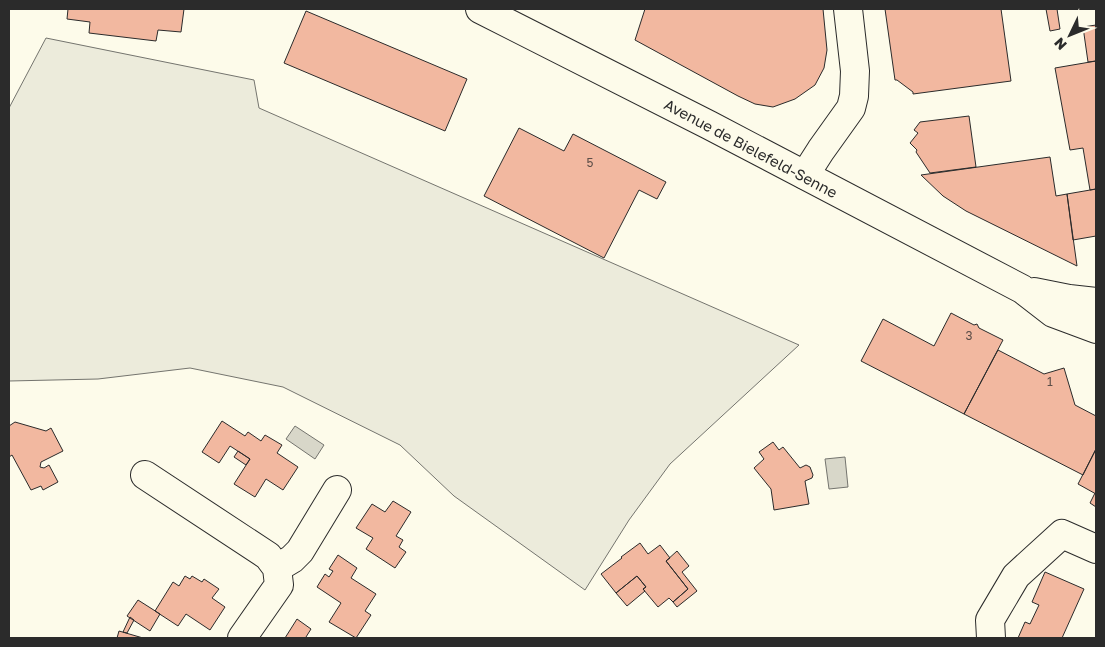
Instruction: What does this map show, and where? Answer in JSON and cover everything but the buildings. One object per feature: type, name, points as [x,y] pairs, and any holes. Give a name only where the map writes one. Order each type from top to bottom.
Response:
[{"type":"main road","name":"Avenue de Bielefeld-Senne","points":[[480,9],[805,175],[1022,289],[1053,313],[1096,329]]},
{"type":"main road","points":[[805,175],[851,108],[854,96],[855,71],[848,9]]},
{"type":"main road","name":"Avenue de Bielefeld-Senne","points":[[1022,289],[1069,299],[1096,302]]},
{"type":"main road","points":[[145,475],[268,556],[277,568],[279,585],[242,638]]},
{"type":"main road","points":[[277,568],[292,560],[300,551],[337,490]]},
{"type":"main road","points":[[991,638],[990,620],[1016,576],[1062,534],[1096,549]]},
{"type":"shaded area","points":[[46,38],[254,80],[259,108],[799,345],[670,464],[629,520],[585,590],[454,496],[400,445],[283,387],[190,368],[98,379],[9,381],[9,108]]},
{"type":"shaded area","points":[[295,426],[324,445],[315,459],[286,439]]},
{"type":"shaded area","points":[[845,457],[848,487],[829,489],[825,459]]}]
